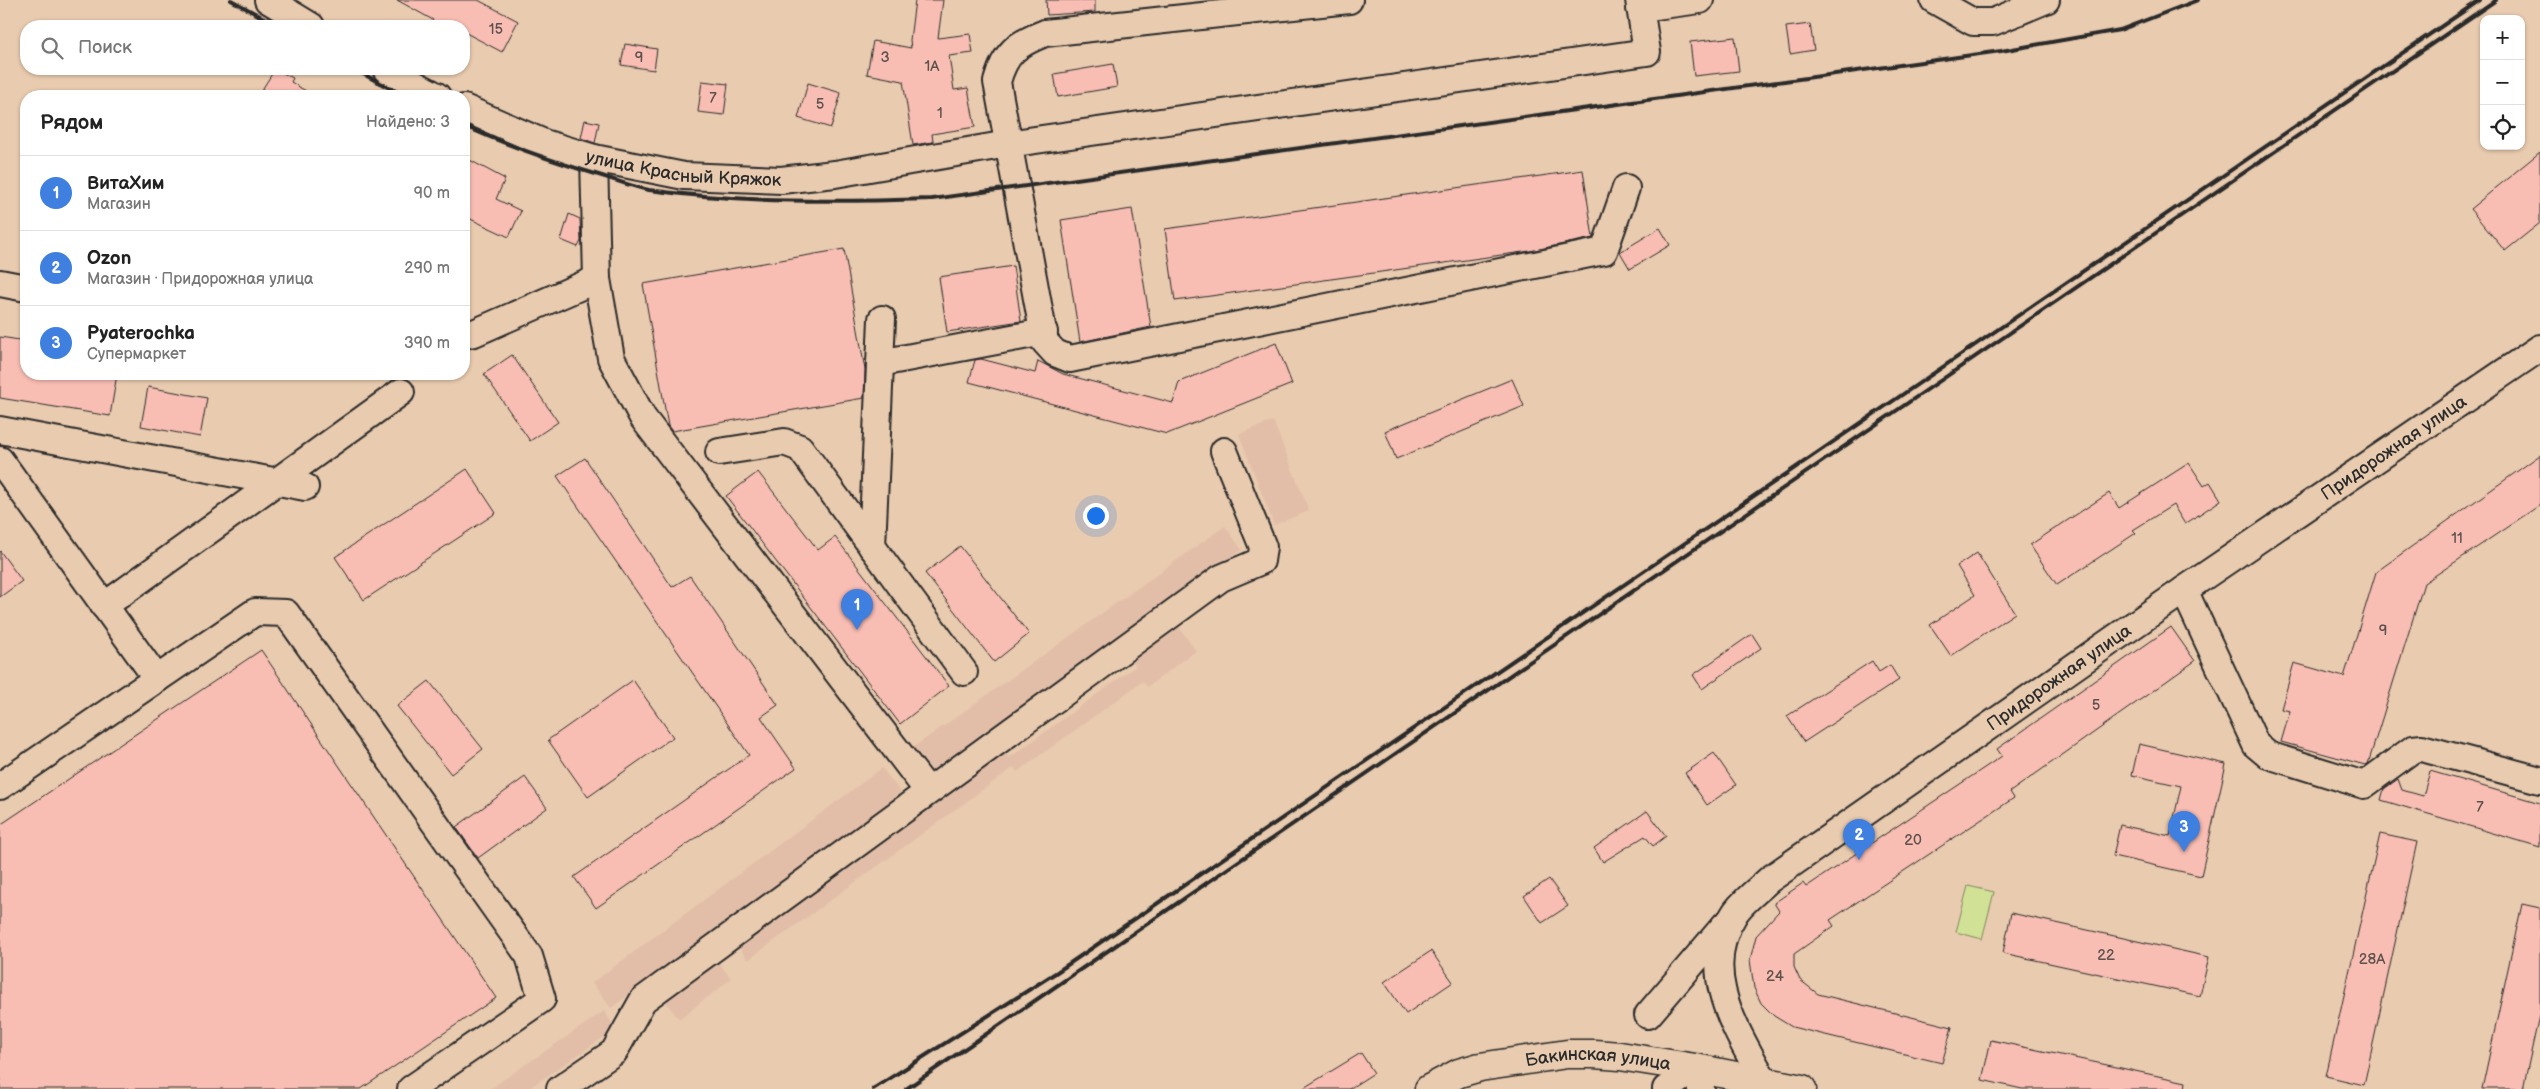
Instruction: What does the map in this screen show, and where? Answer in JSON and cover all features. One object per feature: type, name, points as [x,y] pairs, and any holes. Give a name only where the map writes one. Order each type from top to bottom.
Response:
[{"type":"main road","name":"Бакинская улица","points":[[1429,1089],[1459,1073],[1480,1067],[1567,1054],[1620,1056],[1698,1079],[1764,1081],[1802,1089]]},
{"type":"street","points":[[268,0],[301,20]]},
{"type":"street","points":[[1349,0],[1045,33],[1025,40],[1011,51],[1001,68],[997,82],[1045,342],[1054,353],[1070,359],[1604,251],[1626,188]]},
{"type":"street","points":[[1640,4],[1700,0]]},
{"type":"street","points":[[1934,0],[1974,22],[1993,22],[2046,0]]},
{"type":"street","name":"улица Красный Кряжок","points":[[470,111],[544,143],[594,158],[684,176],[781,180],[835,174],[1008,144],[1646,52],[1640,4]]},
{"type":"street","points":[[397,75],[426,90]]},
{"type":"street","points":[[594,158],[597,279],[611,358],[643,418],[928,791]]},
{"type":"street","points":[[470,334],[597,279]]},
{"type":"street","points":[[0,283],[20,287]]},
{"type":"street","points":[[872,546],[882,319]]},
{"type":"street","points":[[880,363],[1044,332]]},
{"type":"street","name":"Придорожная улица","points":[[1764,1081],[1730,1017],[1719,980],[1720,948],[1735,913],[1770,878],[2184,590],[2540,348]]},
{"type":"street","points":[[104,606],[401,392]]},
{"type":"street","points":[[0,430],[305,487]]},
{"type":"street","points":[[720,452],[784,442],[800,448],[964,672]]},
{"type":"street","points":[[560,1089],[614,1052],[644,1000],[1221,578],[1262,561],[1263,546],[1224,451]]},
{"type":"street","points":[[0,460],[157,679]]},
{"type":"street","points":[[2184,590],[2261,751],[2268,755],[2364,784],[2417,748],[2540,780]]},
{"type":"street","points":[[0,786],[255,612],[286,613],[529,956],[542,999],[412,1089]]},
{"type":"street","points":[[1648,1015],[1735,913]]},
{"type":"street","points":[[1666,1089],[1698,1079]]},
{"type":"shaded area","points":[[1273,421],[1309,511],[1274,525],[1239,434]]},
{"type":"shaded area","points":[[1225,526],[1242,550],[931,771],[914,747]]},
{"type":"shaded area","points":[[1179,627],[1196,651],[1147,687],[1143,681],[1017,772],[1014,767],[748,960],[738,946],[1005,752],[1009,758],[1136,666],[1132,661]]},
{"type":"shaded area","points":[[882,768],[901,793],[611,1008],[592,983]]},
{"type":"shaded area","points":[[717,960],[731,979],[679,1019],[664,1000]]},
{"type":"shaded area","points":[[604,1011],[616,1029],[528,1089],[490,1089]]},
{"type":"green space","points":[[1968,886],[1994,892],[1982,939],[1956,932]]},
{"type":"building","points":[[397,0],[478,0],[518,21],[502,52],[470,35],[470,20],[433,20]]},
{"type":"building","points":[[915,0],[943,0],[938,38],[970,34],[973,53],[949,56],[954,90],[968,88],[975,127],[932,134],[933,142],[913,145],[903,81],[867,74],[873,41],[911,48],[910,40]]},
{"type":"building","points":[[1046,0],[1095,0],[1095,12],[1047,15]]},
{"type":"building","points":[[1810,24],[1814,50],[1790,54],[1786,27]]},
{"type":"building","points":[[1735,37],[1739,71],[1694,76],[1690,42]]},
{"type":"building","points":[[625,44],[657,49],[654,70],[621,65]]},
{"type":"building","points":[[1113,64],[1117,87],[1058,97],[1054,74]]},
{"type":"building","points":[[271,75],[287,75],[293,78],[291,82],[304,90],[262,90]]},
{"type":"building","points":[[702,81],[728,84],[724,115],[698,112]]},
{"type":"building","points":[[808,83],[841,93],[831,128],[798,118]]},
{"type":"building","points":[[585,120],[599,123],[595,143],[581,138]]},
{"type":"building","points":[[2540,152],[2540,223],[2505,251],[2470,209]]},
{"type":"building","points":[[470,160],[505,179],[496,199],[521,211],[509,237],[470,219]]},
{"type":"building","points":[[1583,170],[1593,238],[1530,251],[1175,301],[1165,229]]},
{"type":"building","points":[[1132,209],[1151,327],[1080,342],[1061,220]]},
{"type":"building","points":[[569,214],[580,219],[581,241],[578,247],[561,240]]},
{"type":"building","points":[[1660,228],[1670,245],[1630,269],[1620,252]]},
{"type":"building","points":[[844,249],[865,370],[864,398],[672,431],[668,426],[643,284]]},
{"type":"building","points":[[1013,266],[1021,321],[947,332],[939,277]]},
{"type":"building","points":[[0,337],[20,340],[20,380],[116,380],[110,416],[0,398]]},
{"type":"building","points":[[1276,343],[1292,384],[1167,434],[969,382],[975,360],[981,359],[1035,373],[1038,361],[1063,374],[1173,403],[1179,382]]},
{"type":"building","points":[[512,355],[558,422],[530,441],[484,374]]},
{"type":"building","points":[[1512,379],[1524,406],[1396,459],[1385,431]]},
{"type":"building","points":[[148,387],[207,398],[200,437],[141,426]]},
{"type":"building","points":[[2540,455],[2540,505],[2424,583],[2368,764],[2365,765],[2281,742],[2290,711],[2281,709],[2294,663],[2344,677],[2376,572]]},
{"type":"building","points":[[585,458],[672,587],[690,576],[778,705],[761,717],[796,768],[596,908],[574,877],[749,755],[557,476]]},
{"type":"building","points":[[2189,463],[2204,486],[2210,482],[2221,500],[2185,524],[2173,505],[2133,530],[2136,533],[2057,585],[2030,545],[2109,493],[2119,508]]},
{"type":"building","points":[[467,469],[496,513],[364,600],[335,557]]},
{"type":"building","points":[[758,472],[818,550],[835,537],[949,686],[900,724],[726,496]]},
{"type":"building","points":[[960,546],[1029,634],[994,662],[925,573]]},
{"type":"building","points":[[0,551],[22,581],[0,597]]},
{"type":"building","points":[[1977,553],[2015,613],[1951,656],[1930,625],[1975,595],[1957,566]]},
{"type":"building","points":[[2171,627],[2195,661],[2010,792],[2014,798],[1830,920],[1834,926],[1794,954],[1794,967],[1800,980],[1818,994],[1952,1027],[1942,1063],[1792,1027],[1774,1016],[1761,1003],[1754,988],[1750,960],[1756,936],[1779,911],[1774,903],[1803,883],[1806,887],[2002,756],[1997,749]]},
{"type":"building","points":[[1752,634],[1761,648],[1702,689],[1693,675]]},
{"type":"building","points":[[261,650],[496,998],[361,1089],[0,1089],[0,825]]},
{"type":"building","points":[[1872,661],[1879,672],[1890,665],[1899,680],[1804,742],[1787,716]]},
{"type":"building","points":[[633,680],[673,737],[588,797],[548,740]]},
{"type":"building","points":[[429,681],[483,749],[451,774],[397,706]]},
{"type":"building","points":[[2139,744],[2226,764],[2201,876],[2113,856],[2120,825],[2170,836],[2181,786],[2132,775]]},
{"type":"building","points":[[1714,753],[1736,785],[1707,805],[1685,773]]},
{"type":"building","points":[[2430,771],[2540,803],[2540,847],[2381,800],[2384,789],[2398,779],[2402,790],[2423,796]]},
{"type":"building","points":[[525,777],[547,808],[478,858],[456,827]]},
{"type":"building","points":[[1647,811],[1666,836],[1653,846],[1645,836],[1603,862],[1594,848]]},
{"type":"building","points":[[2380,834],[2417,842],[2364,1085],[2326,1076]]},
{"type":"building","points":[[1549,879],[1568,906],[1542,923],[1524,896]]},
{"type":"building","points":[[2522,904],[2540,908],[2540,1011],[2523,1089],[2482,1089]]},
{"type":"building","points":[[2011,913],[2209,957],[2200,996],[2003,953]]},
{"type":"building","points":[[1431,951],[1453,982],[1406,1014],[1384,982]]},
{"type":"building","points":[[1991,1040],[2186,1082],[2185,1089],[2022,1089],[1982,1080]]},
{"type":"building","points":[[1361,1053],[1374,1073],[1349,1089],[1302,1089]]},
{"type":"railway","points":[[231,0],[267,20]]},
{"type":"railway","points":[[470,128],[550,159],[649,190],[755,199],[861,201],[932,199],[2001,51],[2120,30],[2198,0]]},
{"type":"railway","points":[[873,1089],[1057,972],[2480,0]]},
{"type":"railway","points":[[906,1089],[2496,0]]},
{"type":"railway","points":[[365,75],[393,90]]},
{"type":"place","name":"ВитаХим","points":[[857,630]]},
{"type":"place","name":"Pyaterochka","points":[[2184,852]]},
{"type":"place","name":"Ozon","points":[[1859,860]]}]
